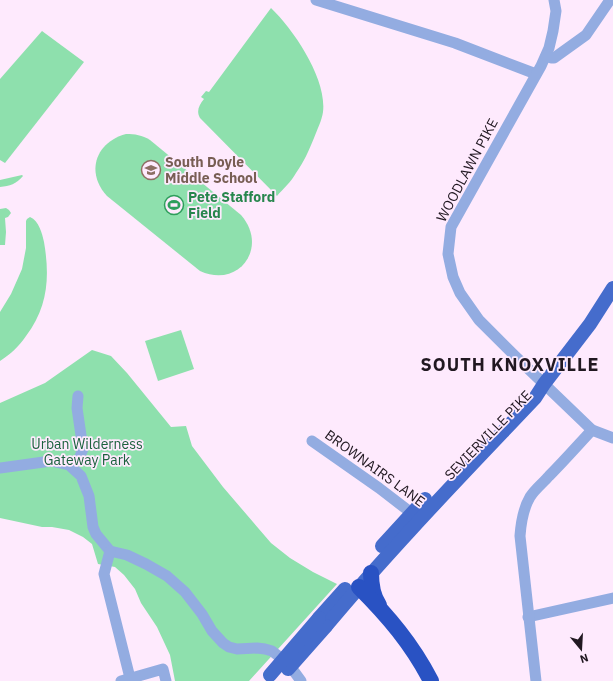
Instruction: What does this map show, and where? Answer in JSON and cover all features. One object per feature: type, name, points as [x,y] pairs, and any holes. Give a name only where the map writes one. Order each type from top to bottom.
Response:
[{"type":"highway","points":[[371,573],[374,598],[385,614]]},
{"type":"highway","points":[[355,584],[395,625],[413,650],[430,681]]},
{"type":"main road","name":"SEVIERVILLE PIKE","points":[[271,679],[416,517],[534,398],[590,324],[613,288]]},
{"type":"main road","name":"SEVIERVILLE PIKE","points":[[355,584],[371,573],[416,517]]},
{"type":"street","points":[[316,0],[455,43],[536,74]]},
{"type":"street","name":"WOODLAWN PIKE","points":[[554,0],[556,11],[550,48],[451,227],[448,254],[453,277],[460,293],[479,320],[592,430],[613,438]]},
{"type":"street","points":[[546,56],[554,58],[586,35],[610,0]]},
{"type":"street","points":[[68,465],[79,459],[83,449],[77,408],[78,396]]},
{"type":"street","points":[[536,681],[520,536],[521,523],[524,510],[530,496],[592,430]]},
{"type":"street","name":"BROWNAIRS LANE","points":[[312,441],[379,488],[416,517]]},
{"type":"street","points":[[0,468],[51,461],[68,465],[81,476],[88,496],[93,527],[96,534],[110,551],[127,555],[166,576],[185,592],[202,614],[212,631],[223,643],[229,647],[237,649],[257,648],[272,651],[286,662],[301,681]]},
{"type":"street","points":[[110,551],[104,574],[126,680],[163,669],[166,681]]},
{"type":"street","points":[[528,617],[613,598]]},
{"type":"green space","points":[[271,8],[280,17],[299,42],[307,56],[320,85],[323,99],[322,118],[306,156],[292,179],[277,196],[200,118],[198,113],[199,106],[204,99],[201,97],[206,91],[209,92]]},
{"type":"green space","points":[[42,31],[84,62],[5,163],[0,160],[0,79]]},
{"type":"green space","name":"Pete Stafford Field","points":[[126,134],[138,135],[150,140],[241,215],[249,227],[252,240],[251,252],[246,262],[237,270],[227,274],[214,275],[200,271],[107,196],[100,187],[96,177],[95,168],[97,159],[107,144]]},
{"type":"green space","points":[[23,176],[15,183],[0,187],[0,180]]},
{"type":"green space","points":[[6,208],[11,213],[5,218],[5,245],[0,245],[0,209]]},
{"type":"green space","points":[[30,217],[38,224],[44,242],[47,267],[46,291],[39,314],[33,325],[18,346],[8,356],[0,361],[0,312],[11,294],[22,269],[26,248],[26,221]]},
{"type":"green space","points":[[181,330],[194,369],[158,381],[145,341]]},
{"type":"green space","name":"Urban Wilderness Gateway Park","points":[[92,350],[111,356],[127,373],[171,427],[186,426],[192,446],[223,487],[271,543],[290,558],[337,584],[249,681],[175,681],[170,655],[157,627],[141,603],[135,589],[124,575],[115,567],[98,564],[92,544],[83,537],[69,530],[42,527],[0,518],[0,403],[45,383]]},
{"type":"place","name":"South Doyle Middle School","points":[[151,170]]},
{"type":"place","name":"Pete Stafford Field","points":[[174,205]]},
{"type":"district","name":"SOUTH KNOXVILLE","points":[[510,365]]}]
